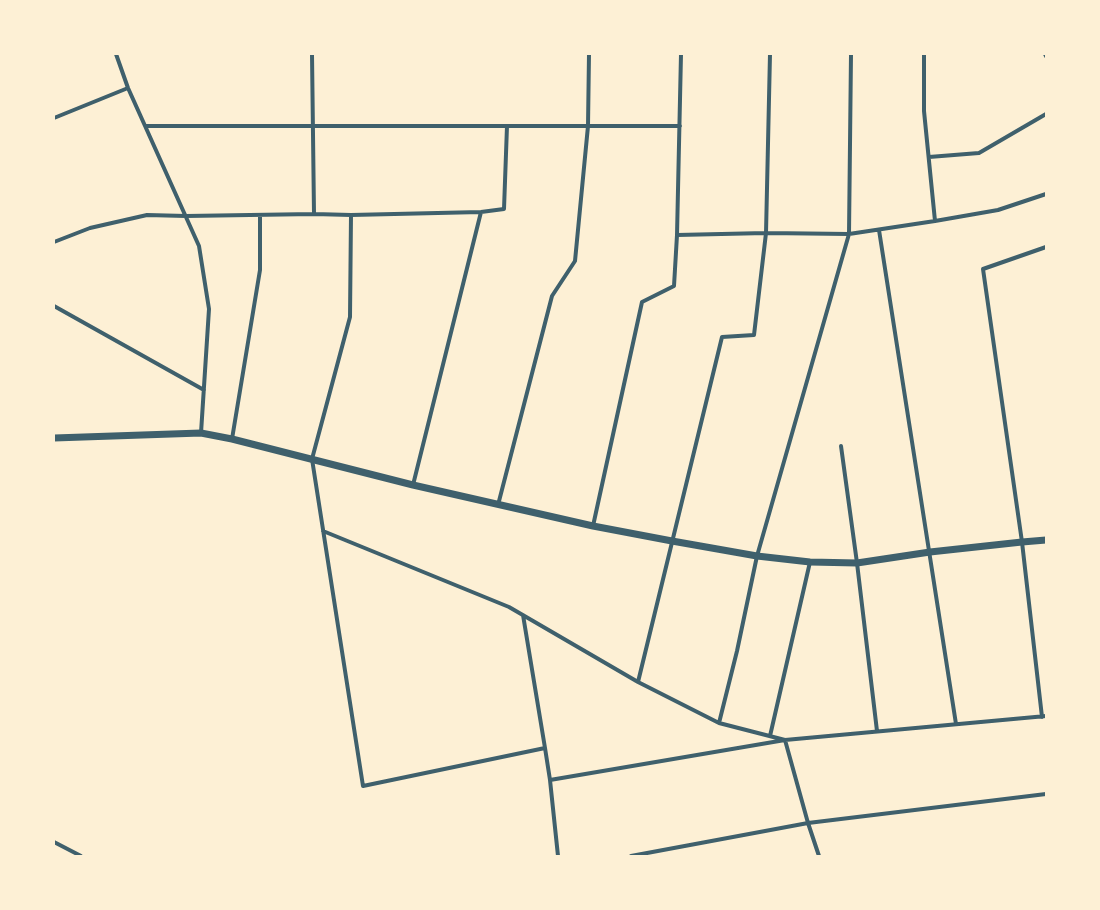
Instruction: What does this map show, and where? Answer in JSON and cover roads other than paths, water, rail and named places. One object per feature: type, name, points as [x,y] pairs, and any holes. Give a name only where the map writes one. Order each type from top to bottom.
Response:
[{"type":"street","points":[[116,54],[128,88],[199,246],[209,309],[201,433]]},
{"type":"street","points":[[312,54],[314,214]]},
{"type":"street","points":[[498,505],[552,296],[575,260],[588,126],[589,54]]},
{"type":"street","points":[[593,526],[642,302],[674,286],[677,234],[681,54]]},
{"type":"street","points":[[638,682],[722,337],[754,335],[766,233],[770,54]]},
{"type":"street","points":[[719,723],[737,652],[757,556],[850,234],[851,54]]},
{"type":"street","points":[[924,54],[924,111],[935,221]]},
{"type":"street","points":[[54,118],[128,88]]},
{"type":"street","points":[[929,157],[979,153],[1046,114]]},
{"type":"street","points":[[145,126],[680,126]]},
{"type":"street","points":[[54,242],[90,228],[147,215],[351,215],[481,212],[504,209],[507,126]]},
{"type":"street","points":[[677,234],[850,234],[998,210],[1046,194]]},
{"type":"street","points":[[413,485],[481,212]]},
{"type":"street","points":[[232,439],[260,270],[260,214]]},
{"type":"street","points":[[351,215],[350,317],[312,459],[363,786],[545,748]]},
{"type":"street","points":[[879,230],[956,724]]},
{"type":"street","points":[[550,780],[785,740],[1044,717],[1022,542],[983,269],[1046,247]]},
{"type":"street","points":[[54,306],[204,390]]},
{"type":"street","points":[[54,438],[201,433],[232,439],[413,485],[593,526],[672,542],[757,556],[810,562],[857,563],[930,552],[1046,540]]},
{"type":"street","points":[[841,446],[857,563],[877,731]]},
{"type":"street","points":[[323,530],[509,606],[638,682],[719,723],[785,740]]},
{"type":"street","points":[[770,736],[810,562]]},
{"type":"street","points":[[524,615],[550,780],[558,856]]},
{"type":"street","points":[[785,740],[808,823],[819,856]]},
{"type":"street","points":[[631,856],[808,823],[1046,794]]},
{"type":"street","points":[[54,842],[81,856]]}]
